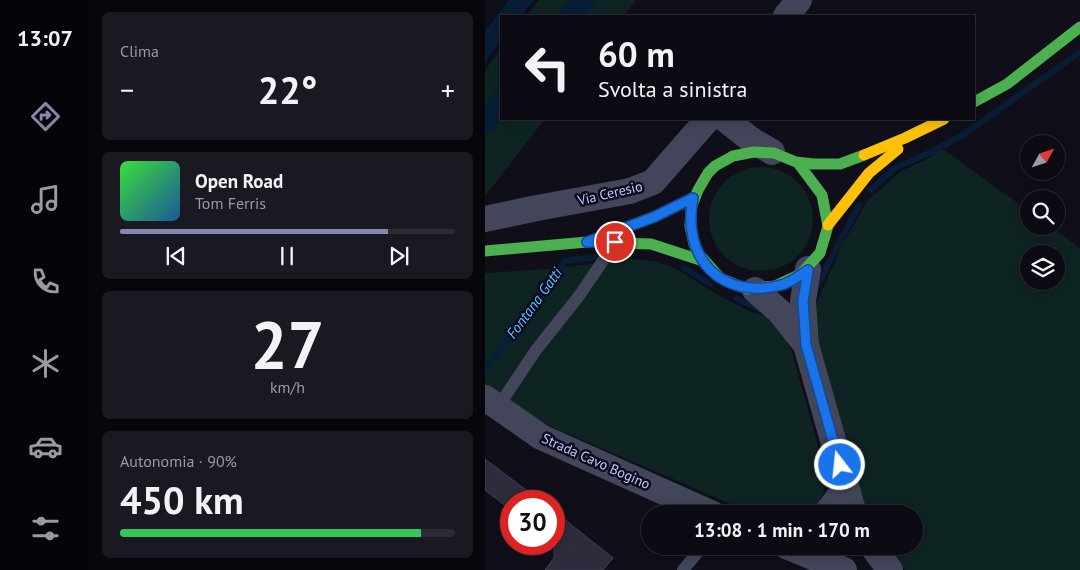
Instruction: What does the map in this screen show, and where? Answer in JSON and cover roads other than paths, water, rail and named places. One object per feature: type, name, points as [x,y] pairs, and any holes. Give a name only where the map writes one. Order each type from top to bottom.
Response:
[{"type":"main road","points":[[975,101],[1007,84],[1080,27]]},
{"type":"main road","points":[[798,163],[841,164],[913,136],[942,120]]},
{"type":"main road","points":[[828,225],[869,173],[913,136]]},
{"type":"main road","points":[[746,152],[772,152],[786,156],[798,163],[811,176],[821,191],[827,207],[828,225],[822,249],[808,270],[783,285],[755,290],[739,287],[725,281],[703,261],[695,247],[690,231],[690,214],[693,198],[704,177],[722,161],[746,152]]},
{"type":"main road","points":[[587,242],[654,217],[693,198]]},
{"type":"main road","points":[[485,251],[587,242],[615,242],[651,244],[703,261]]},
{"type":"street","points":[[788,15],[799,0]]},
{"type":"street","name":"Via Ceresio","points":[[485,219],[630,191],[653,182],[707,120]]},
{"type":"street","points":[[722,161],[724,120]]},
{"type":"street","points":[[725,120],[772,152]]},
{"type":"street","points":[[808,270],[803,301],[806,345],[851,505]]},
{"type":"street","points":[[755,290],[780,312],[806,345]]},
{"type":"street","name":"Strada Cavo Bogino","points":[[492,402],[541,437],[693,505]]},
{"type":"street","points":[[833,505],[846,487]]},
{"type":"street","points":[[796,555],[812,570]]},
{"type":"street","points":[[807,555],[844,570]]},
{"type":"street","points":[[860,555],[860,570]]},
{"type":"street","points":[[879,555],[890,570]]},
{"type":"lane","points":[[492,402],[579,296],[615,242]]},
{"type":"lane","points":[[683,570],[696,555]]},
{"type":"water","points":[[509,0],[534,0],[522,15],[500,15],[500,42],[485,62],[485,31]]},
{"type":"waterway","points":[[571,15],[583,0]]},
{"type":"waterway","name":"Fontana Gatti","points":[[871,190],[895,168],[927,154],[966,133],[1080,52]]},
{"type":"waterway","points":[[485,122],[500,103]]},
{"type":"waterway","name":"Fontana Gatti","points":[[818,284],[859,205]]},
{"type":"waterway","name":"Fontana Gatti","points":[[485,370],[565,261],[596,257]]},
{"type":"waterway","name":"Fontana Gatti","points":[[684,268],[710,284]]},
{"type":"waterway","name":"Fontana Gatti","points":[[736,298],[761,310]]}]
